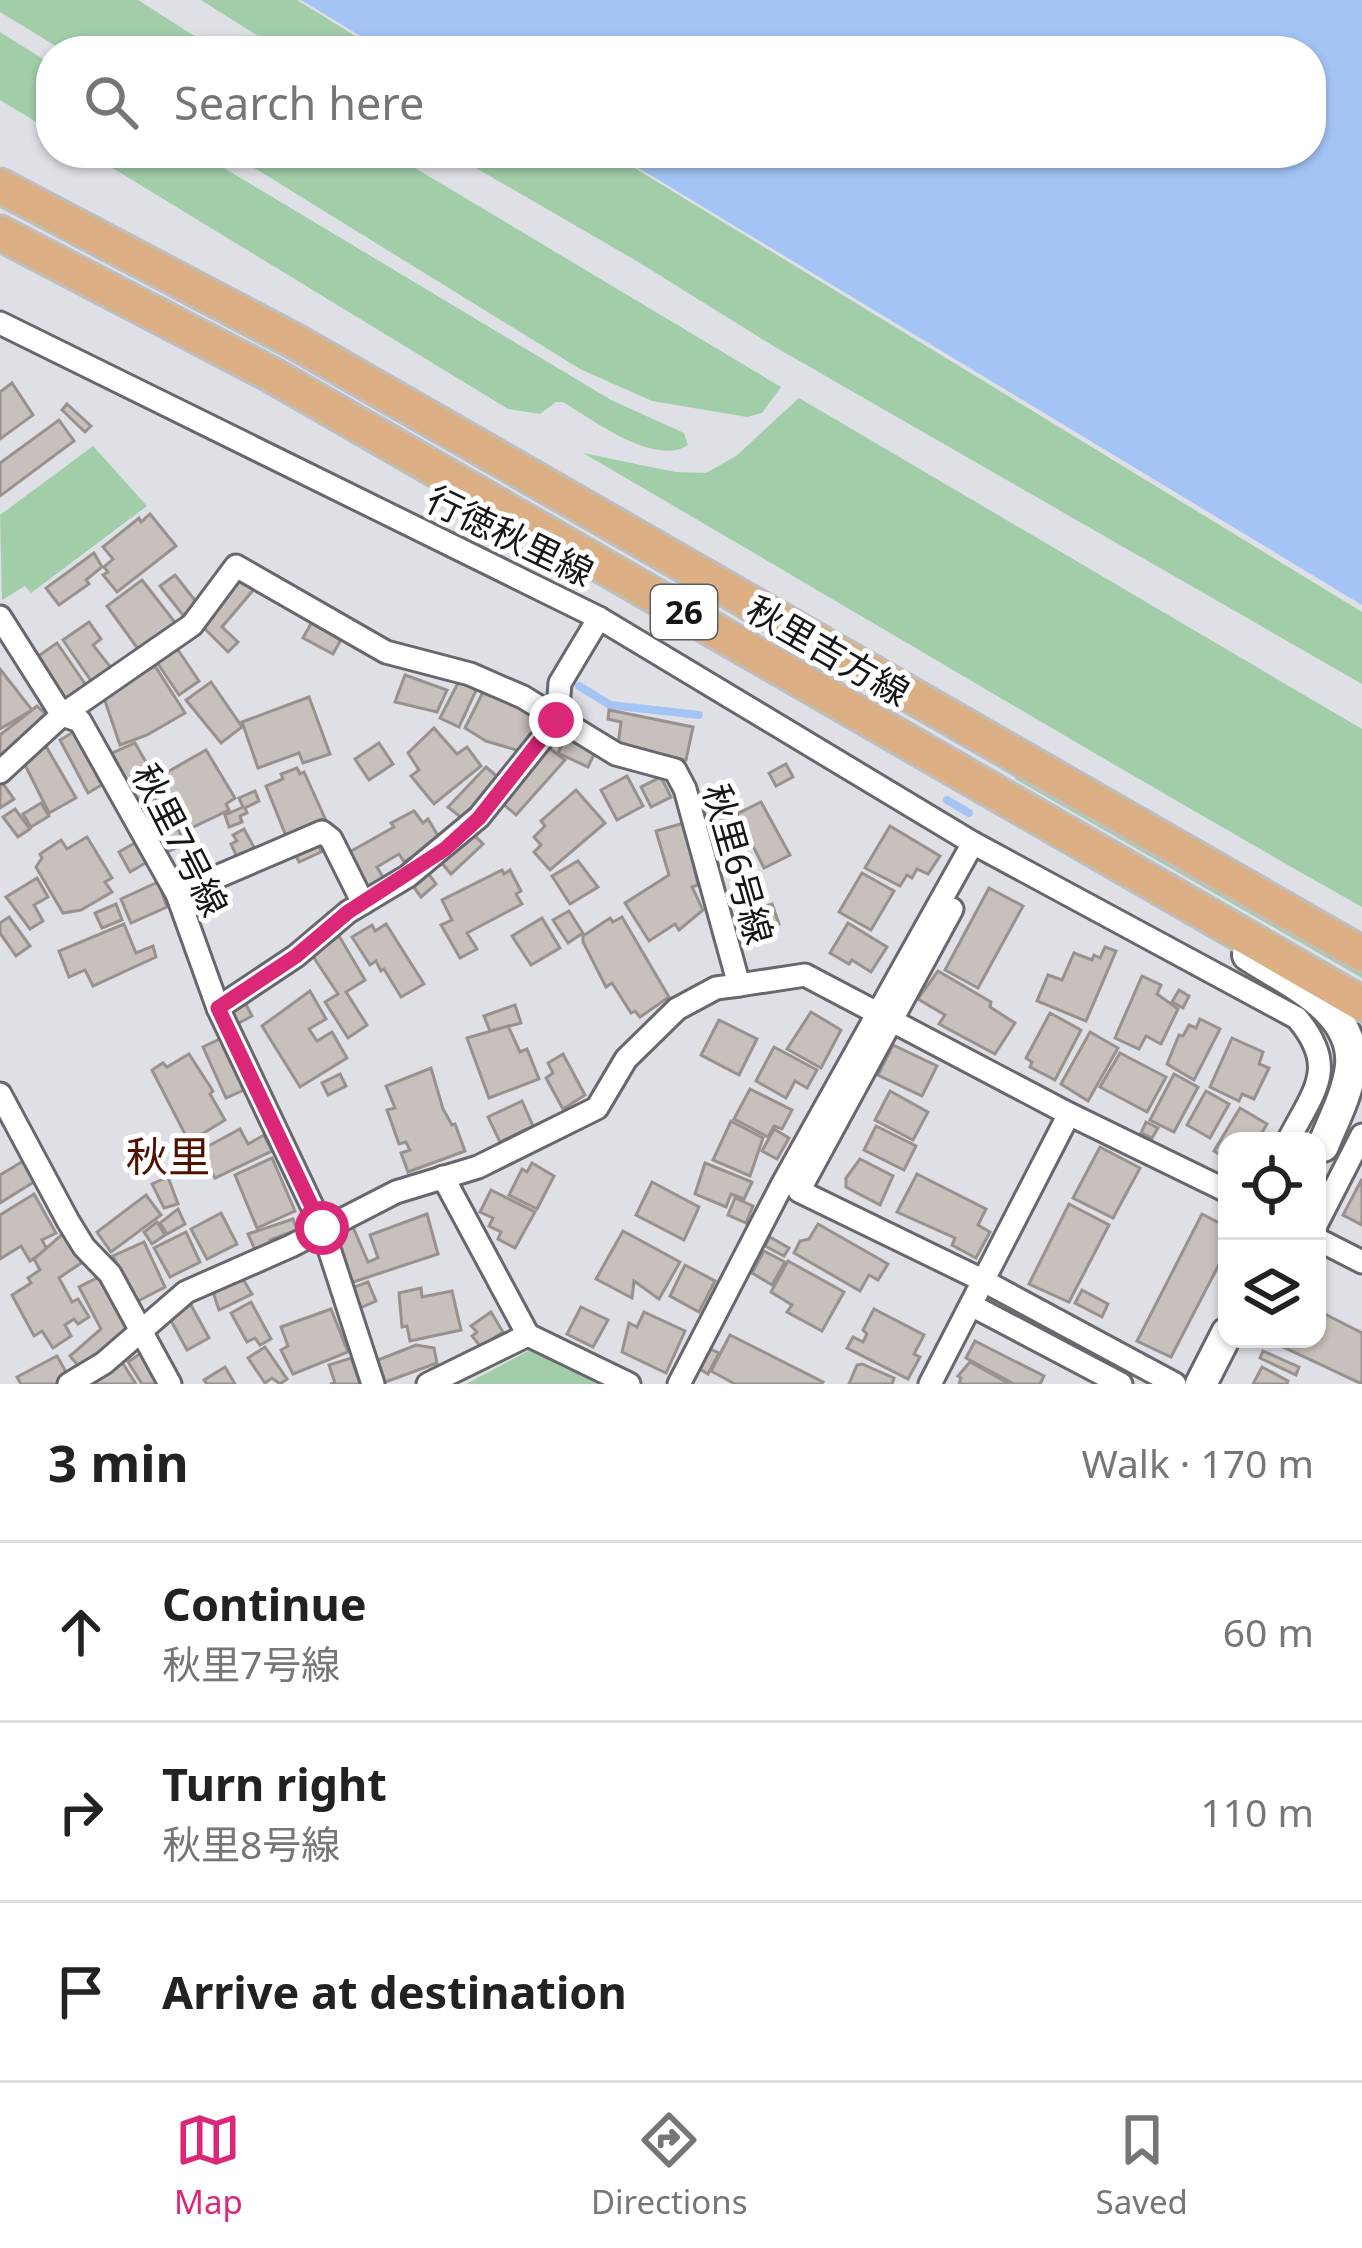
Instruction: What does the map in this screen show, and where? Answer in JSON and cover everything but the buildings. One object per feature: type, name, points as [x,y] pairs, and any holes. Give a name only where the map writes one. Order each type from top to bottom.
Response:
[{"type":"main road","points":[[0,169],[216,298]]},
{"type":"main road","name":"秋里吉方線","points":[[0,186],[216,298],[1362,954]]},
{"type":"main road","name":"秋里吉方線","points":[[0,232],[272,375],[1362,1004]]},
{"type":"main road","points":[[0,253],[195,337]]},
{"type":"street","name":"行徳秋里線","points":[[0,323],[599,617],[973,843],[1297,1018],[1322,1056],[1321,1077],[1293,1132]]},
{"type":"street","name":"秋里6号線","points":[[0,772],[62,715],[192,625],[236,566],[386,652],[470,674],[524,697],[632,761],[675,770],[685,789],[739,985],[716,988],[677,1010],[626,1058],[597,1108],[478,1167],[396,1192],[291,1246],[186,1292],[104,1363],[70,1384]]},
{"type":"street","name":"秋里7号線","points":[[0,617],[62,715],[80,721],[177,894],[218,1008],[322,1228],[373,1384]]},
{"type":"street","points":[[218,1008],[426,862],[479,818],[556,720],[560,683],[599,617]]},
{"type":"street","points":[[1023,808],[1332,1013],[1346,1033],[1351,1066],[1326,1135]]},
{"type":"street","points":[[177,894],[322,832],[332,839],[363,903]]},
{"type":"street","points":[[679,1384],[884,1016],[973,843]]},
{"type":"street","points":[[884,1016],[971,875]]},
{"type":"street","points":[[739,985],[805,975],[1218,1187]]},
{"type":"street","points":[[1326,1143],[1362,1089]]},
{"type":"street","points":[[0,1094],[68,1221],[110,1274],[170,1384]]},
{"type":"street","points":[[930,1384],[1069,1114]]},
{"type":"street","points":[[1326,1205],[1362,1135]]},
{"type":"street","points":[[443,1177],[528,1335],[629,1384]]},
{"type":"street","points":[[791,1187],[982,1280],[1175,1384]]},
{"type":"street","points":[[1319,1240],[1362,1262]]},
{"type":"street","points":[[971,1305],[1121,1384]]},
{"type":"street","points":[[428,1384],[528,1335]]},
{"type":"street","points":[[1201,1384],[1219,1348]]},
{"type":"green space","points":[[0,0],[138,0],[194,36],[39,36],[0,12]]},
{"type":"green space","points":[[201,0],[297,0],[356,36],[258,36]]},
{"type":"green space","points":[[0,32],[36,55],[36,122],[0,100]]},
{"type":"green space","points":[[113,168],[224,168],[611,400],[684,433],[688,445],[674,450],[642,446],[563,402],[540,414],[508,409]]},
{"type":"green space","points":[[254,168],[415,168],[781,387],[762,413],[747,417],[652,401],[580,369]]},
{"type":"green space","points":[[476,168],[635,168],[1362,612],[1362,684],[775,347]]},
{"type":"green space","points":[[799,398],[1362,729],[1362,907],[583,453],[675,472],[706,473],[736,456]]},
{"type":"green space","points":[[93,446],[147,506],[31,593],[25,586],[2,600],[0,515]]},
{"type":"green space","points":[[1018,776],[1362,972],[1362,978],[1015,779]]},
{"type":"green space","points":[[532,1349],[603,1384],[466,1384]]},
{"type":"water","points":[[301,0],[1362,0],[1362,605],[639,168],[1326,168],[1326,36],[360,36]]},
{"type":"waterway","points":[[579,686],[610,705],[699,715]]},
{"type":"waterway","points":[[947,800],[969,813]]},
{"type":"district","name":"秋里","points":[[168,1157]]},
{"type":"route","points":[[322,1228],[218,1008],[296,956],[348,912],[445,849],[479,818],[556,720]]}]
